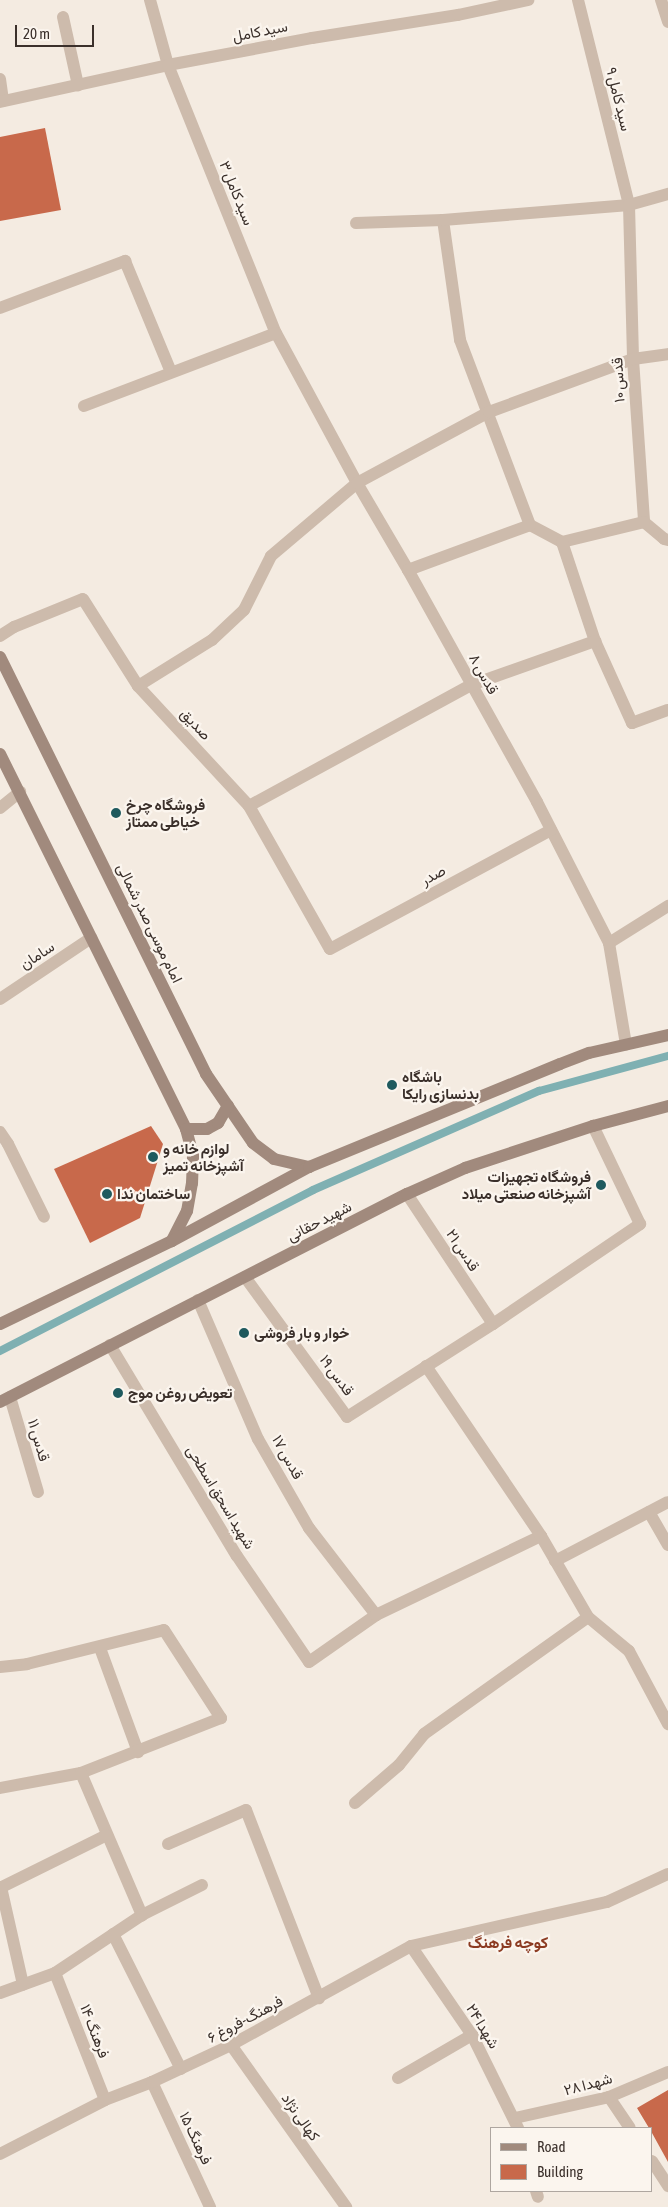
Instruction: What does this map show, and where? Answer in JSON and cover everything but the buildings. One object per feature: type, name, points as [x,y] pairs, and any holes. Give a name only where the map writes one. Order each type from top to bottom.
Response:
[{"type":"main road","name":"امام موسی صدر شمالی","points":[[0,656],[206,1074],[253,1143],[274,1159],[309,1167]]},
{"type":"main road","points":[[0,754],[186,1129],[193,1156],[192,1182],[187,1211],[172,1241]]},
{"type":"main road","points":[[0,1324],[172,1241],[309,1167],[543,1070],[589,1053],[668,1035]]},
{"type":"main road","points":[[186,1129],[207,1129],[218,1123],[228,1106]]},
{"type":"main road","name":"شهید حقانی","points":[[5,1399],[407,1194],[465,1168],[592,1126],[668,1106]]},
{"type":"street","name":"سید کامل ۳","points":[[150,0],[168,65],[276,332]]},
{"type":"street","name":"سید کامل","points":[[2,101],[168,65],[312,38],[458,15],[528,0]]},
{"type":"street","name":"سید کامل ۹","points":[[578,0],[629,205]]},
{"type":"street","points":[[661,0],[668,22]]},
{"type":"street","points":[[63,17],[78,85]]},
{"type":"street","points":[[0,79],[2,101]]},
{"type":"street","points":[[356,223],[443,220],[629,205],[668,194]]},
{"type":"street","name":"قدس ۱۰","points":[[629,205],[633,359],[644,522]]},
{"type":"street","points":[[443,220],[460,340],[489,412],[530,525],[562,542],[644,522],[664,540],[668,540]]},
{"type":"street","points":[[0,308],[125,261],[171,372]]},
{"type":"street","points":[[84,406],[276,332]]},
{"type":"street","name":"قدس ۸","points":[[276,332],[357,482],[408,570],[551,830],[609,943],[626,1045]]},
{"type":"street","points":[[138,686],[212,640],[244,610],[271,556],[357,482],[489,412],[633,359],[668,354]]},
{"type":"street","points":[[408,570],[530,525]]},
{"type":"street","points":[[562,542],[595,641],[632,723],[668,710]]},
{"type":"street","name":"صدیق","points":[[0,636],[14,627],[83,599],[138,686],[249,806],[330,949]]},
{"type":"street","points":[[249,806],[471,685],[595,641]]},
{"type":"street","points":[[0,808],[20,792]]},
{"type":"street","name":"صدر","points":[[330,949],[551,830]]},
{"type":"street","points":[[609,943],[668,906]]},
{"type":"street","name":"سامان","points":[[0,999],[91,938]]},
{"type":"street","points":[[592,1126],[640,1224],[493,1324],[426,1366],[541,1536],[588,1617],[629,1651],[668,1724]]},
{"type":"street","points":[[0,1132],[8,1144],[44,1217]]},
{"type":"street","name":"قدس ۲۱","points":[[407,1194],[493,1324]]},
{"type":"street","name":"قدس ۱۹","points":[[245,1277],[347,1417],[426,1366]]},
{"type":"street","name":"قدس ۱۷","points":[[198,1300],[258,1439],[281,1480],[309,1528],[376,1615]]},
{"type":"street","name":"شهید اسحق اسطحی","points":[[110,1345],[237,1556],[310,1662],[376,1615]]},
{"type":"street","name":"قدس ۱۱","points":[[5,1399],[38,1492]]},
{"type":"street","points":[[556,1561],[668,1502]]},
{"type":"street","points":[[649,1512],[668,1545]]},
{"type":"street","points":[[376,1615],[541,1536]]},
{"type":"street","points":[[355,1803],[399,1765],[424,1734],[588,1617]]},
{"type":"street","points":[[0,1667],[27,1664],[100,1648],[164,1630],[221,1718],[81,1773],[0,1788]]},
{"type":"street","points":[[100,1648],[138,1752]]},
{"type":"street","points":[[81,1773],[142,1915]]},
{"type":"street","points":[[168,1844],[246,1810],[318,1998]]},
{"type":"street","points":[[23,1985],[1,1887],[107,1835]]},
{"type":"street","name":"فرهنگ-فروغ ۶","points":[[0,2154],[105,2100],[152,2082],[231,2045],[411,1946],[606,1902],[668,1874]]},
{"type":"street","points":[[0,1993],[55,1973],[142,1915],[202,1885]]},
{"type":"street","points":[[113,1934],[181,2069]]},
{"type":"street","name":"شهدا ۲۴","points":[[411,1946],[472,2035],[516,2123]]},
{"type":"street","name":"فرهنگ ۱۴","points":[[55,1973],[105,2100]]},
{"type":"street","points":[[398,2078],[472,2035]]},
{"type":"street","name":"کهالی نژاد","points":[[231,2045],[346,2207]]},
{"type":"street","name":"شهدا ۲۸","points":[[516,2123],[610,2097],[668,2072]]},
{"type":"street","name":"فرهنگ ۱۵","points":[[152,2082],[210,2207]]},
{"type":"street","points":[[610,2097],[629,2127]]},
{"type":"street","points":[[653,2163],[668,2186]]},
{"type":"waterway","points":[[0,1351],[313,1190],[539,1091],[668,1056]]},
{"type":"place","name":"فروشگاه چرخ خیاطی ممتاز","points":[[116,813]]},
{"type":"place","name":"باشگاه بدنسازی رایکا","points":[[392,1085]]},
{"type":"place","name":"لوازم خانه و آشپزخانه تمیز","points":[[153,1157]]},
{"type":"place","name":"فروشگاه تجهیزات آشپزخانه صنعتی میلاد","points":[[601,1185]]},
{"type":"place","name":"ساختمان ندا","points":[[107,1194]]},
{"type":"place","name":"خوار و بار فروشی","points":[[244,1333]]},
{"type":"place","name":"تعویض روغن موج","points":[[118,1393]]},
{"type":"district","name":"کوچه فرهنگ","points":[[508,1942]]}]
